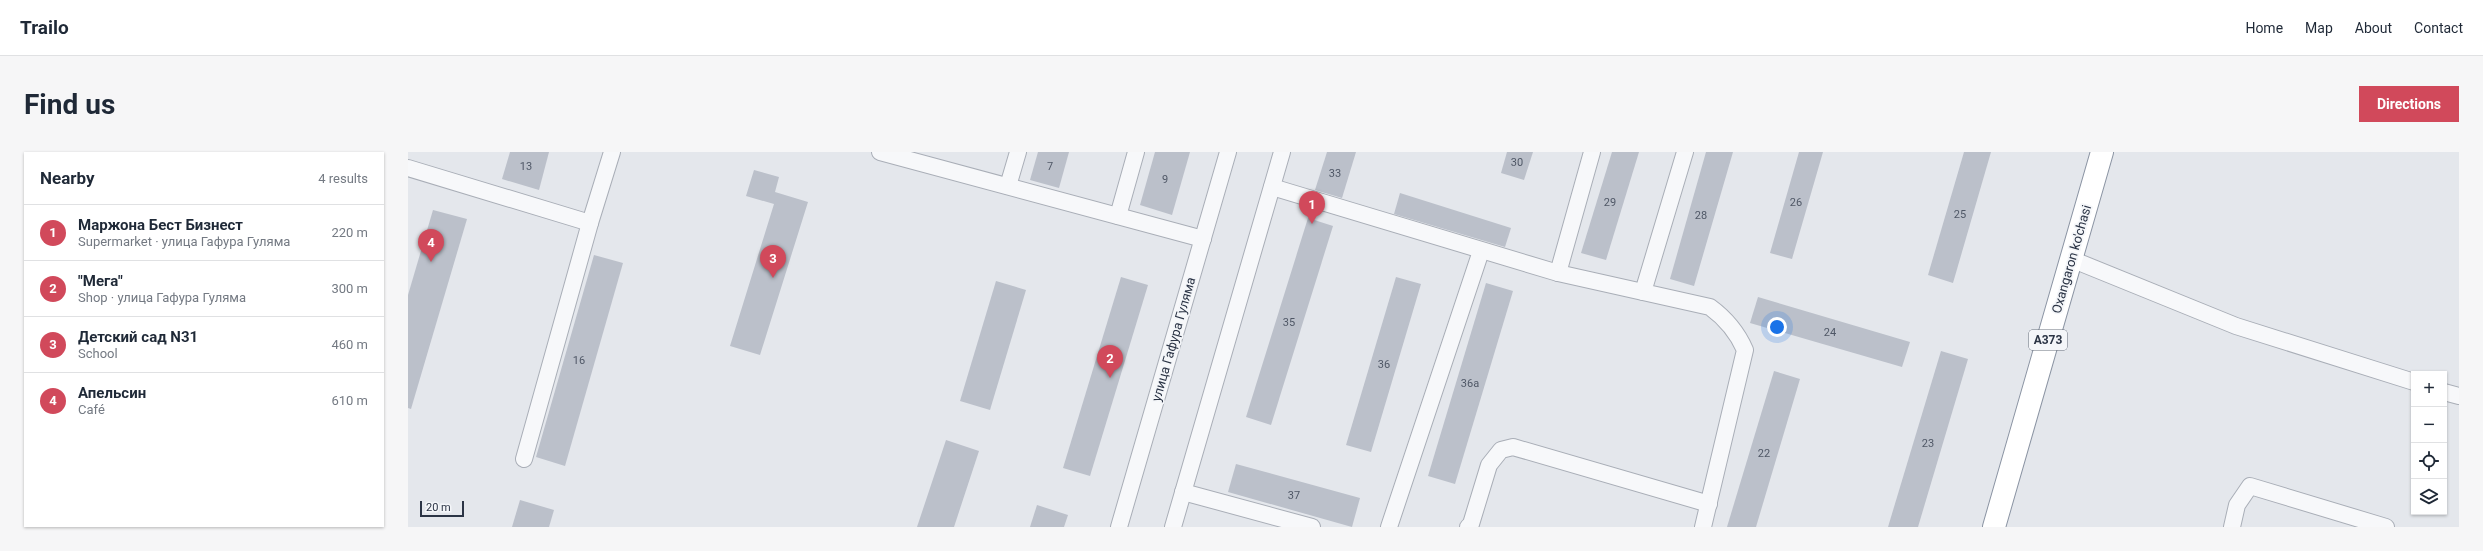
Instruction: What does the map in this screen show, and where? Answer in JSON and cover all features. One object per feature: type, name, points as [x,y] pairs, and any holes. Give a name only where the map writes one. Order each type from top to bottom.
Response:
[{"type":"highway","name":"Oxangaron ko'chasi","points":[[1980,527],[2086,152]]},
{"type":"highway","name":"Oxangaron ko'chasi","points":[[1994,527],[2102,152]]},
{"type":"street","points":[[524,459],[590,223],[612,152]]},
{"type":"street","points":[[880,152],[1203,239]]},
{"type":"street","points":[[1008,186],[1018,152]]},
{"type":"street","points":[[1118,216],[1136,152]]},
{"type":"street","name":"улица Гафура Гуляма","points":[[1119,527],[1228,152]]},
{"type":"street","points":[[1173,527],[1282,152]]},
{"type":"street","points":[[1558,272],[1592,152]]},
{"type":"street","points":[[1643,292],[1685,152]]},
{"type":"street","points":[[408,168],[590,223]]},
{"type":"street","points":[[1272,187],[1481,251],[1558,272],[1710,308],[1740,337],[1745,350],[1703,527]]},
{"type":"street","points":[[1389,527],[1481,251]]},
{"type":"street","points":[[2071,258],[2236,326],[2411,381]]},
{"type":"street","points":[[2447,393],[2459,396]]},
{"type":"street","points":[[1468,527],[1471,524],[1489,465],[1501,450],[1513,447],[1709,504]]},
{"type":"street","points":[[2232,527],[2237,506],[2250,486],[2386,527]]},
{"type":"street","points":[[1183,492],[1312,527]]},
{"type":"building","points":[[510,152],[549,152],[539,190],[502,179]]},
{"type":"building","points":[[1038,152],[1069,152],[1059,188],[1030,180]]},
{"type":"building","points":[[1155,152],[1190,152],[1172,215],[1140,205]]},
{"type":"building","points":[[1327,152],[1356,152],[1342,198],[1315,190]]},
{"type":"building","points":[[1507,152],[1533,152],[1524,180],[1501,173]]},
{"type":"building","points":[[1612,152],[1639,152],[1606,260],[1581,253]]},
{"type":"building","points":[[1706,152],[1733,152],[1694,286],[1670,279]]},
{"type":"building","points":[[1799,152],[1823,152],[1792,259],[1770,253]]},
{"type":"building","points":[[1964,152],[1991,152],[1953,283],[1928,275]]},
{"type":"building","points":[[754,170],[779,177],[775,192],[808,202],[760,355],[730,346],[774,204],[746,196]]},
{"type":"building","points":[[1400,193],[1511,228],[1505,247],[1394,214]]},
{"type":"building","points":[[433,210],[467,219],[411,409],[408,408],[408,295]]},
{"type":"building","points":[[1308,218],[1333,226],[1271,425],[1246,417]]},
{"type":"building","points":[[594,255],[623,263],[565,466],[536,457]]},
{"type":"building","points":[[1121,277],[1148,285],[1090,476],[1063,468]]},
{"type":"building","points":[[1396,277],[1421,284],[1371,452],[1346,445]]},
{"type":"building","points":[[996,281],[1026,290],[990,410],[960,401]]},
{"type":"building","points":[[1486,283],[1513,291],[1455,484],[1428,476]]},
{"type":"building","points":[[1758,297],[1910,342],[1902,367],[1750,323]]},
{"type":"building","points":[[1941,351],[1968,359],[1918,527],[1888,527]]},
{"type":"building","points":[[1774,371],[1800,379],[1756,527],[1727,527]]},
{"type":"building","points":[[946,440],[979,451],[954,527],[917,527]]},
{"type":"building","points":[[1236,464],[1360,498],[1352,527],[1228,492]]},
{"type":"building","points":[[520,500],[554,510],[549,527],[512,527]]},
{"type":"building","points":[[1037,505],[1068,515],[1064,527],[1030,527]]},
{"type":"place","name":"Маржона Бест Бизнест","points":[[1312,224]]},
{"type":"place","name":"Апельсин","points":[[431,262]]},
{"type":"place","name":"Детский сад N31","points":[[773,278]]},
{"type":"place","name":"\"Мега\"","points":[[1110,378]]}]
